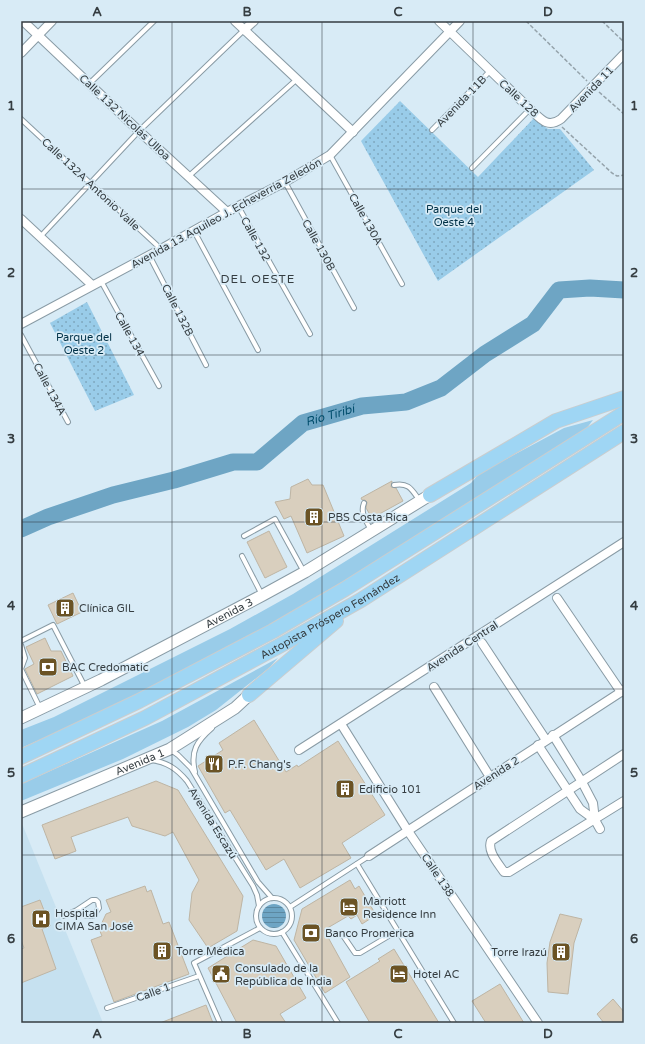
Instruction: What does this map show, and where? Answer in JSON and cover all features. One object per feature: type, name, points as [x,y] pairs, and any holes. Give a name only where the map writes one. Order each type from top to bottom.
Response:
[{"type":"highway","points":[[425,498],[556,421],[624,398]]},
{"type":"highway","name":"Autopista Próspero Fernández","points":[[21,757],[139,701],[272,631],[345,589],[624,413]]},
{"type":"highway","name":"Autopista Próspero Fernández","points":[[21,776],[145,718],[361,600],[624,432]]},
{"type":"highway","points":[[249,694],[361,600]]},
{"type":"street","name":"Calle 132 Nicolás Ulloa","points":[[23,21],[227,212]]},
{"type":"street","points":[[21,53],[52,21]]},
{"type":"street","points":[[235,21],[352,132]]},
{"type":"street","points":[[244,30],[254,21]]},
{"type":"street","name":"Calle 128","points":[[439,21],[545,122],[556,122]]},
{"type":"street","name":"Avenida 13 Aquileo J. Echeverría Zeledón","points":[[23,321],[150,255],[238,206],[285,182],[330,155],[460,21]]},
{"type":"street","name":"Avenida 11","points":[[556,122],[624,54]]},
{"type":"street","points":[[21,219],[92,285]]},
{"type":"street","name":"Avenida 3","points":[[21,718],[86,688],[263,595],[304,572],[425,498]]},
{"type":"street","name":"Avenida Central","points":[[299,750],[624,542]]},
{"type":"street","points":[[557,598],[622,691]]},
{"type":"street","points":[[482,643],[582,782],[593,803],[595,820],[600,829]]},
{"type":"street","points":[[434,687],[490,777]]},
{"type":"street","name":"Avenida 2","points":[[369,856],[549,737],[622,691]]},
{"type":"street","name":"Avenida 1","points":[[21,812],[170,750],[234,708],[249,694]]},
{"type":"street","name":"Calle 138","points":[[341,724],[408,831],[538,1023]]},
{"type":"street","points":[[538,745],[580,809],[595,820]]},
{"type":"street","points":[[624,754],[491,841],[489,845],[504,872],[509,872],[624,801]]},
{"type":"lane","points":[[89,84],[154,21]]},
{"type":"lane","points":[[40,236],[139,131],[244,30]]},
{"type":"lane","name":"Avenida 11B","points":[[432,130],[490,71]]},
{"type":"lane","points":[[189,176],[296,80]]},
{"type":"lane","points":[[472,168],[530,109]]},
{"type":"lane","name":"Calle 132A Antonio Valle","points":[[21,119],[161,249]]},
{"type":"lane","name":"Calle 130A","points":[[330,155],[402,284]]},
{"type":"lane","name":"Calle 130B","points":[[285,182],[354,308]]},
{"type":"lane","name":"Calle 132","points":[[238,206],[310,334]]},
{"type":"lane","points":[[194,231],[258,350]]},
{"type":"lane","name":"Calle 132B","points":[[150,255],[206,365]]},
{"type":"lane","name":"Calle 134","points":[[101,281],[159,386]]},
{"type":"lane","name":"Calle 134A","points":[[21,335],[68,422]]},
{"type":"lane","points":[[394,485],[402,483],[409,486],[425,498]]},
{"type":"lane","points":[[364,503],[362,509],[371,531]]},
{"type":"lane","points":[[244,536],[275,519],[304,572]]},
{"type":"lane","points":[[242,556],[263,595]]},
{"type":"lane","points":[[21,641],[53,625],[86,688]]},
{"type":"lane","points":[[21,645],[25,658],[21,669],[40,710]]},
{"type":"lane","name":"Avenida Escazú","points":[[196,776],[193,757],[195,748],[201,738],[234,708]]},
{"type":"lane","name":"Avenida Escazú","points":[[170,750],[185,761],[196,776],[258,882],[272,898]]},
{"type":"lane","name":"Avenida Escazú","points":[[147,760],[159,761],[170,765],[187,781],[253,886],[257,895],[259,906]]},
{"type":"lane","points":[[290,907],[369,856]]},
{"type":"lane","points":[[357,864],[454,1023]]},
{"type":"lane","points":[[272,898],[282,900],[290,907],[292,911],[291,921],[286,929],[277,934],[265,932],[260,928],[256,918],[259,906],[272,898]]},
{"type":"lane","points":[[64,916],[77,910],[92,900],[96,900],[98,902],[99,908],[93,916],[83,915],[77,910]]},
{"type":"lane","points":[[220,1023],[194,963],[260,928]]},
{"type":"lane","points":[[342,934],[355,952],[360,953],[397,931]]},
{"type":"lane","points":[[282,932],[338,1023]]},
{"type":"lane","name":"Calle 1","points":[[107,1008],[199,976]]},
{"type":"path","points":[[526,21],[624,114]]},
{"type":"path","points":[[602,21],[624,42]]},
{"type":"path","points":[[556,122],[612,173],[617,176],[624,175]]},
{"type":"shaded area","name":"Hospital CIMA San José","points":[[21,824],[23,826],[103,1023],[21,1023]]},
{"type":"shaded area","points":[[274,904],[283,907],[286,916],[283,925],[274,928],[265,925],[262,916],[265,907]]},
{"type":"green space","name":"Parque del Oeste 4","points":[[400,101],[478,177],[534,118],[548,129],[560,129],[594,170],[438,281],[361,141]]},
{"type":"green space","name":"Parque del Oeste 2","points":[[87,302],[134,395],[95,411],[50,323]]},
{"type":"green space","points":[[593,420],[583,433],[301,610],[107,711],[21,748],[21,730],[54,717],[230,629],[293,594],[471,483],[480,473],[564,428]]},
{"type":"green space","points":[[278,658],[269,668],[216,710],[188,727],[123,759],[21,801],[21,784],[162,721]]},
{"type":"building","name":"PBS Costa Rica","points":[[308,479],[312,485],[323,485],[344,536],[307,553],[291,516],[284,519],[275,502],[290,499],[291,487]]},
{"type":"building","points":[[392,481],[391,487],[396,488],[403,501],[372,518],[366,508],[367,502],[361,498]]},
{"type":"building","points":[[269,531],[287,567],[265,578],[247,542]]},
{"type":"building","name":"Clínica GIL","points":[[73,593],[82,612],[57,624],[48,605]]},
{"type":"building","name":"BAC Credomatic","points":[[45,638],[51,651],[61,651],[73,676],[37,694],[25,669],[34,664],[26,647]]},
{"type":"building","points":[[254,720],[286,772],[297,765],[298,767],[338,741],[385,815],[342,843],[351,858],[300,888],[284,859],[266,870],[230,810],[225,813],[198,766],[223,750],[219,743]]},
{"type":"building","points":[[156,781],[178,790],[243,896],[237,931],[208,948],[189,920],[192,893],[199,880],[173,832],[165,836],[132,826],[128,817],[71,837],[76,851],[55,859],[42,825]]},
{"type":"building","points":[[350,880],[355,889],[359,886],[376,915],[362,924],[357,915],[351,919],[348,916],[324,930],[350,977],[325,993],[294,940],[302,909]]},
{"type":"building","name":"Torre Médica","points":[[145,886],[147,892],[151,890],[163,924],[169,922],[189,974],[114,1002],[91,940],[102,936],[99,929],[106,914],[111,912],[106,900]]},
{"type":"building","points":[[40,900],[50,926],[42,929],[56,969],[21,983],[21,949],[24,948],[21,940],[21,907]]},
{"type":"building","name":"Torre Irazú","points":[[560,914],[582,919],[574,943],[568,994],[548,992],[547,963],[550,942]]},
{"type":"building","points":[[253,940],[276,946],[306,998],[280,1014],[286,1023],[237,1023],[208,968]]},
{"type":"building","points":[[394,949],[439,1023],[370,1023],[346,982],[380,961],[378,959]]},
{"type":"building","points":[[500,984],[524,1023],[486,1023],[472,1001]]},
{"type":"building","points":[[613,999],[624,1012],[624,1023],[604,1023],[597,1014]]},
{"type":"building","points":[[206,1005],[213,1023],[160,1023]]},
{"type":"waterway","name":"Río Tiribí","points":[[21,529],[48,517],[113,495],[174,480],[233,462],[257,462],[303,423],[362,406],[406,402],[441,388],[485,354],[533,324],[559,290],[590,288],[624,290]]},
{"type":"place","name":"PBS Costa Rica","points":[[314,517]]},
{"type":"place","name":"Clínica GIL","points":[[65,608]]},
{"type":"place","name":"BAC Credomatic","points":[[48,667]]},
{"type":"place","name":"P.F. Chang's","points":[[214,764]]},
{"type":"place","name":"Edificio 101","points":[[345,789]]},
{"type":"place","name":"Marriott Residence Inn","points":[[349,907]]},
{"type":"place","name":"Hospital CIMA San José","points":[[41,919]]},
{"type":"place","name":"Banco Promerica","points":[[311,933]]},
{"type":"place","name":"Torre Médica","points":[[162,951]]},
{"type":"place","name":"Torre Irazú","points":[[561,952]]},
{"type":"place","name":"Consulado de la República de India","points":[[221,974]]},
{"type":"place","name":"Hotel AC","points":[[399,974]]},
{"type":"district","name":"DEL OESTE","points":[[258,279]]}]
